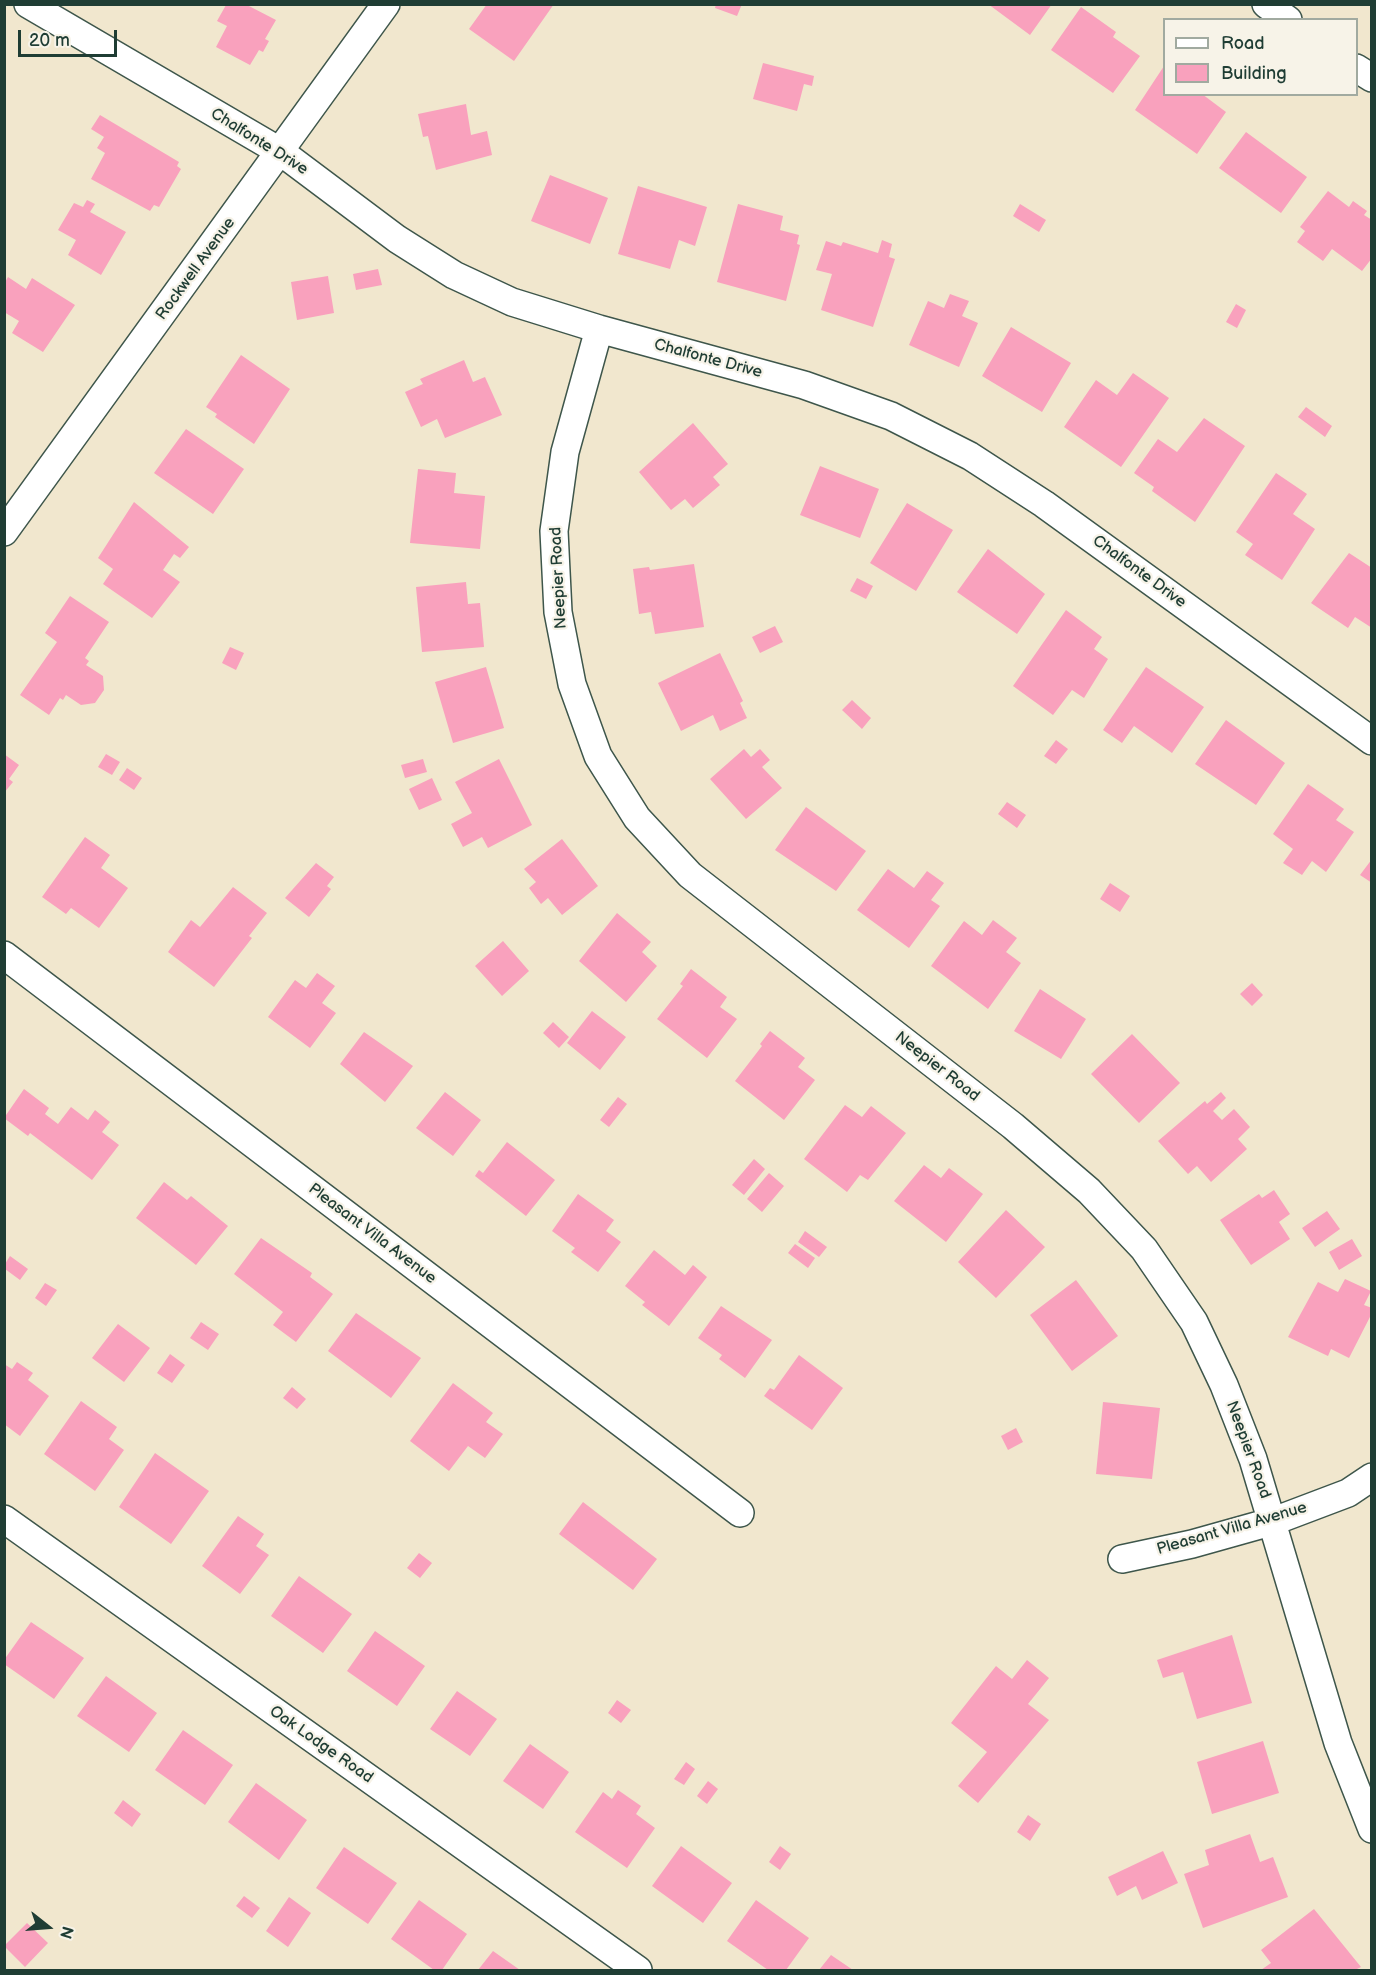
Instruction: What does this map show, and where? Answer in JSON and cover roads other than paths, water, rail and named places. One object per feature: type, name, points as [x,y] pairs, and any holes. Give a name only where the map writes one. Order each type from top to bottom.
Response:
[{"type":"street","name":"Chalfonte Drive","points":[[28,4],[281,152],[397,239],[454,275],[513,302],[599,329],[804,385],[891,416],[970,456],[1044,504],[1371,741]]},
{"type":"street","name":"Rockwell Avenue","points":[[4,532],[386,4]]},
{"type":"street","points":[[1266,4],[1285,18]]},
{"type":"street","points":[[1358,69],[1371,78]]},
{"type":"street","name":"Neepier Road","points":[[599,329],[565,452],[554,531],[558,612],[572,684],[598,756],[637,818],[690,875],[1013,1126],[1089,1191],[1144,1249],[1194,1322],[1219,1375],[1253,1459],[1274,1521],[1338,1743],[1371,1829]]},
{"type":"street","name":"Pleasant Villa Avenue","points":[[4,955],[740,1513]]},
{"type":"street","name":"Pleasant Villa Avenue","points":[[1122,1559],[1192,1544],[1274,1521],[1348,1493],[1371,1477]]},
{"type":"street","name":"Oak Lodge Road","points":[[4,1519],[638,1971]]}]
